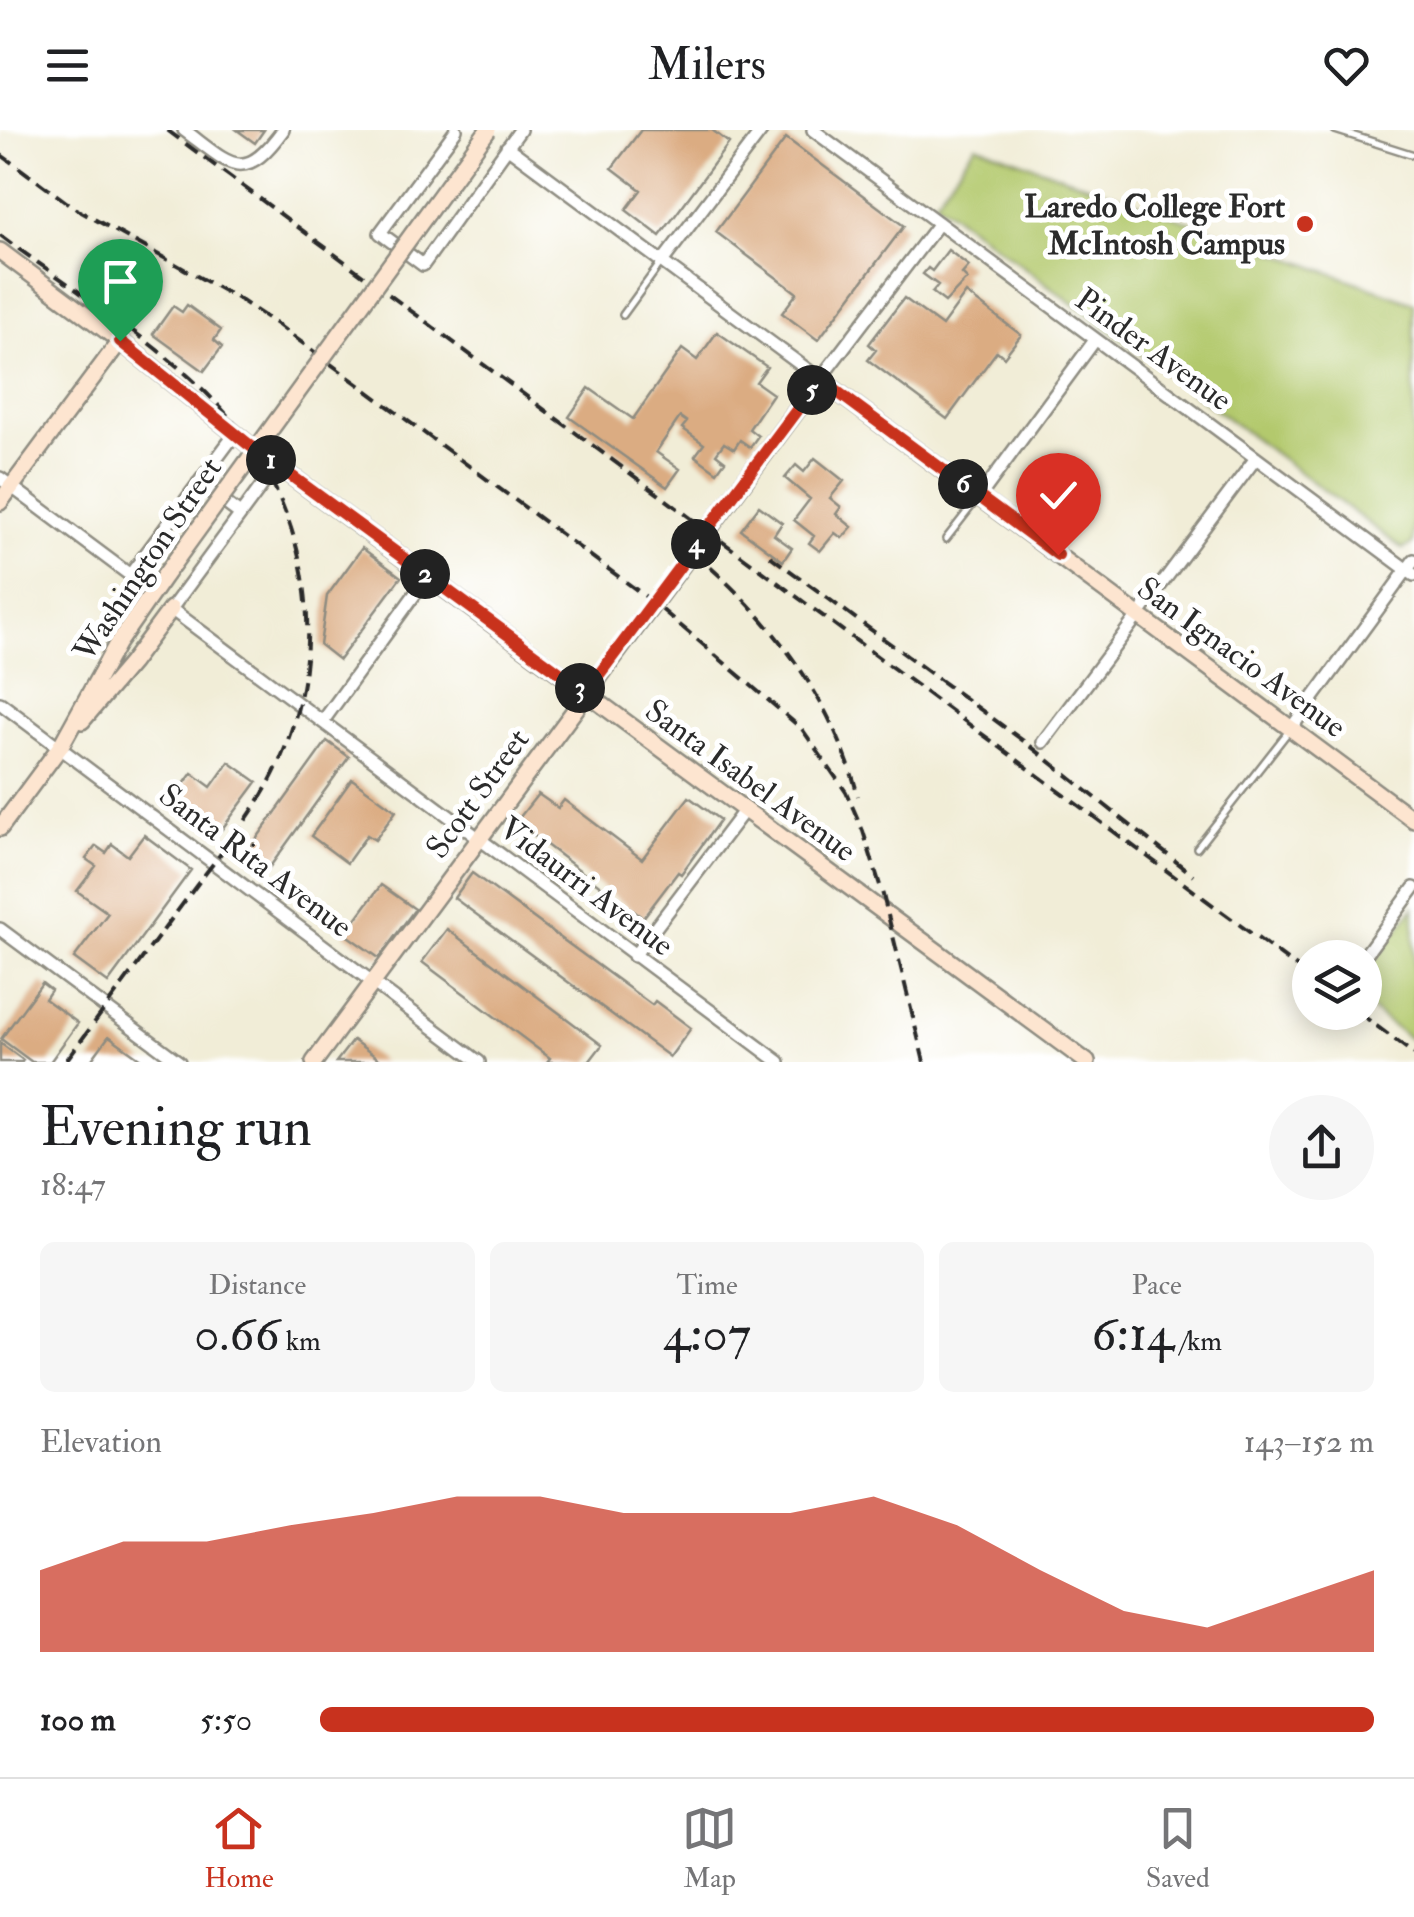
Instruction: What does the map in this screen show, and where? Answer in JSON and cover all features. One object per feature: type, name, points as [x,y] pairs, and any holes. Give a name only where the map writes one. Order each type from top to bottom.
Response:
[{"type":"main road","name":"Washington Street","points":[[0,828],[60,747],[117,644],[488,130]]},
{"type":"main road","name":"Santa Isabel Avenue","points":[[0,251],[235,434],[1087,1062]]},
{"type":"main road","points":[[0,502],[6,482],[120,341]]},
{"type":"main road","name":"San Ignacio Avenue","points":[[820,379],[1414,820]]},
{"type":"main road","name":"Scott Street","points":[[314,1062],[820,379]]},
{"type":"main road","points":[[60,747],[131,663],[171,608]]},
{"type":"street","points":[[184,130],[223,158],[246,165],[258,161],[283,130]]},
{"type":"street","points":[[456,130],[380,233],[423,265],[520,130]]},
{"type":"street","points":[[662,262],[762,130]]},
{"type":"street","name":"Pinder Avenue","points":[[813,130],[1256,458],[1412,568]]},
{"type":"street","name":"San Ignacio Avenue","points":[[507,148],[820,379]]},
{"type":"street","name":"Scott Street","points":[[820,379],[939,223]]},
{"type":"street","points":[[980,496],[1096,340]]},
{"type":"street","name":"Washington Street","points":[[6,482],[130,575],[235,434]]},
{"type":"street","points":[[1044,742],[1256,458]]},
{"type":"street","name":"Washington Street","points":[[171,608],[277,465]]},
{"type":"street","points":[[198,484],[240,514]]},
{"type":"street","points":[[1292,727],[1412,568]]},
{"type":"street","points":[[322,721],[428,576]]},
{"type":"street","name":"Vidaurri Avenue","points":[[171,608],[779,1062]]},
{"type":"street","name":"Santa Rita Avenue","points":[[0,702],[479,1062]]},
{"type":"street","points":[[634,956],[744,811]]},
{"type":"street","points":[[1376,940],[1414,888]]},
{"type":"street","points":[[0,929],[180,1062]]},
{"type":"lane","points":[[1334,130],[1414,155]]},
{"type":"lane","points":[[622,314],[662,262]]},
{"type":"lane","points":[[946,539],[980,496]]},
{"type":"lane","points":[[1197,848],[1292,727]]},
{"type":"green space","points":[[976,145],[1414,303],[1413,544],[1403,549],[935,201]]},
{"type":"green space","points":[[1414,907],[1414,1042],[1382,1018],[1382,950]]},
{"type":"building","points":[[237,130],[264,130],[255,143]]},
{"type":"building","points":[[641,130],[712,130],[729,143],[660,236],[626,210],[641,190],[612,168]]},
{"type":"building","points":[[786,138],[904,226],[818,340],[782,313],[797,293],[716,232]]},
{"type":"building","points":[[948,250],[969,266],[962,274],[967,279],[945,302],[932,292],[938,285],[923,274],[928,268],[932,271]]},
{"type":"building","points":[[966,293],[1021,335],[1004,357],[997,351],[947,419],[868,360],[876,350],[869,344],[904,298],[942,326]]},
{"type":"building","points":[[187,305],[221,330],[214,340],[222,347],[204,371],[153,334],[173,306],[182,312]]},
{"type":"building","points":[[717,332],[767,367],[756,382],[773,394],[749,429],[758,436],[750,447],[740,440],[734,449],[724,443],[716,454],[725,461],[717,472],[695,456],[704,444],[682,428],[687,422],[680,417],[656,452],[680,469],[667,487],[569,417],[589,388],[633,419],[682,349],[697,360]]},
{"type":"building","points":[[815,458],[844,481],[830,498],[841,507],[836,514],[852,527],[842,538],[835,533],[820,551],[809,543],[814,536],[794,520],[810,499],[785,478],[796,465],[804,472]]},
{"type":"building","points":[[759,506],[782,523],[774,535],[792,548],[783,561],[741,530]]},
{"type":"building","points":[[362,548],[401,577],[339,660],[320,645],[327,596]]},
{"type":"building","points":[[327,741],[349,757],[269,868],[247,852]]},
{"type":"building","points":[[229,762],[257,782],[222,829],[176,795],[192,773],[211,787]]},
{"type":"building","points":[[352,779],[396,811],[375,840],[367,835],[347,863],[311,836]]},
{"type":"building","points":[[538,794],[558,808],[564,800],[642,859],[689,797],[720,820],[643,918],[516,822]]},
{"type":"building","points":[[144,835],[191,870],[108,983],[74,958],[108,913],[77,891],[96,866],[86,859],[96,846],[106,853],[112,844],[128,856]]},
{"type":"building","points":[[472,873],[652,1005],[655,1001],[691,1028],[670,1057],[454,898]]},
{"type":"building","points":[[381,885],[415,909],[379,958],[345,934]]},
{"type":"building","points":[[447,929],[602,1045],[589,1062],[547,1062],[550,1058],[422,962]]},
{"type":"building","points":[[42,983],[51,990],[45,999],[78,1023],[50,1062],[32,1062],[1,1039]]},
{"type":"building","points":[[109,1036],[145,1062],[90,1062]]},
{"type":"building","points":[[353,1040],[383,1062],[336,1062]]},
{"type":"building","points":[[0,1043],[23,1060],[22,1062],[0,1062]]},
{"type":"railway","points":[[167,130],[1292,964]]},
{"type":"railway","points":[[0,154],[76,209],[278,325],[653,602],[802,729],[846,792],[863,831],[924,1062]]},
{"type":"railway","points":[[0,235],[144,339],[221,408],[251,446],[292,530],[303,575],[307,622],[305,668],[296,715],[263,794],[65,1062]]},
{"type":"railway","points":[[770,556],[1029,745],[1193,875]]},
{"type":"railway","points":[[710,567],[759,616],[801,671],[835,731],[858,796]]},
{"type":"railway","points":[[1382,1030],[1414,1054]]},
{"type":"place","name":"Laredo College Fort McIntosh Campus","points":[[1305,224]]},
{"type":"route","points":[[120,341],[248,444],[586,692],[820,379],[1058,555]]}]
